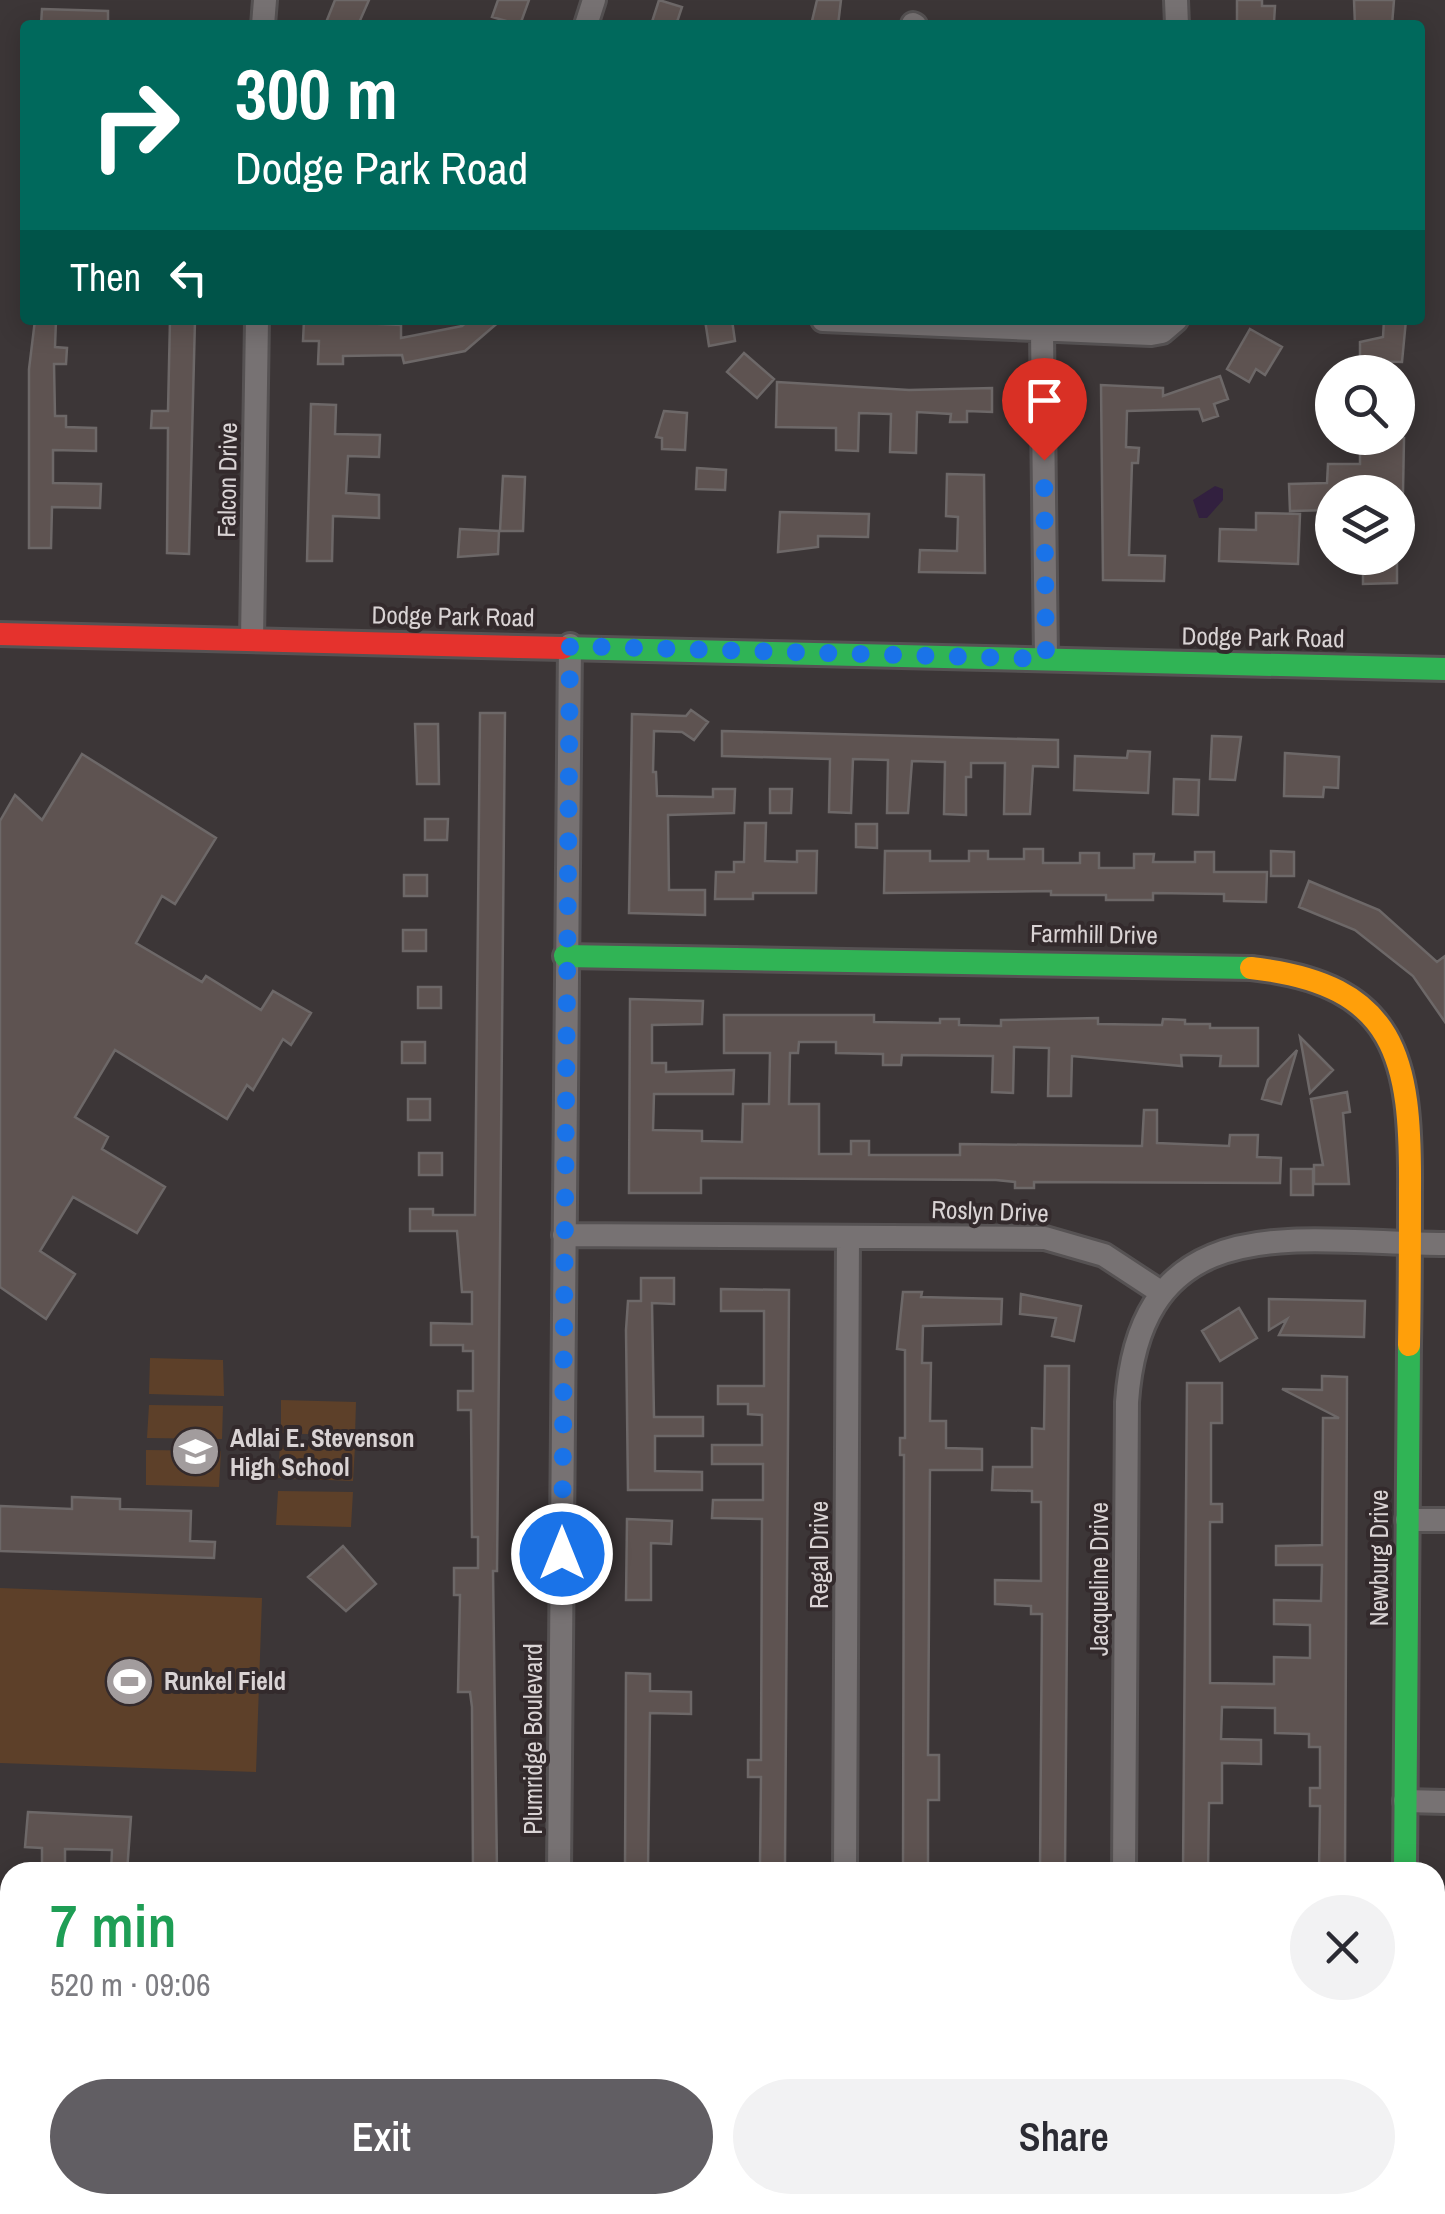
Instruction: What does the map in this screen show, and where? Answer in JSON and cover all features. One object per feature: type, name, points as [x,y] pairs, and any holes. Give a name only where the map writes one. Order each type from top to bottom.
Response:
[{"type":"street","name":"Falcon Drive","points":[[252,640],[257,325]]},
{"type":"street","points":[[914,325],[1151,334],[1170,325]]},
{"type":"street","points":[[1042,332],[1046,659]]},
{"type":"street","name":"Dodge Park Road","points":[[0,634],[1445,669]]},
{"type":"street","name":"Plumridge Boulevard","points":[[559,1862],[570,646]]},
{"type":"street","name":"Farmhill Drive","points":[[565,956],[1134,962],[1283,970],[1320,979],[1363,1006],[1391,1039],[1400,1060],[1411,1110],[1409,1243]]},
{"type":"street","name":"Roslyn Drive","points":[[564,1234],[1045,1238],[1104,1255],[1162,1293]]},
{"type":"street","name":"Regal Drive","points":[[844,1862],[848,1237]]},
{"type":"street","points":[[1162,1293],[1186,1269],[1210,1256],[1254,1242],[1445,1244]]},
{"type":"street","name":"Newburg Drive","points":[[1404,1862],[1409,1243]]},
{"type":"street","name":"Jacqueline Drive","points":[[1124,1862],[1127,1402],[1138,1332],[1162,1293]]},
{"type":"street","points":[[1407,1520],[1445,1520]]},
{"type":"street","points":[[1405,1802],[1445,1802]]},
{"type":"shaded area","points":[[1215,486],[1223,489],[1223,500],[1207,518],[1199,518],[1193,500]]},
{"type":"shaded area","points":[[150,1358],[223,1360],[224,1396],[149,1394]]},
{"type":"shaded area","points":[[281,1400],[356,1402],[355,1436],[281,1433]]},
{"type":"shaded area","points":[[149,1405],[223,1406],[222,1439],[147,1438]]},
{"type":"shaded area","points":[[280,1445],[355,1446],[353,1481],[278,1478]]},
{"type":"shaded area","points":[[146,1450],[221,1451],[219,1487],[146,1485]]},
{"type":"shaded area","points":[[278,1491],[353,1492],[351,1527],[276,1525]]},
{"type":"shaded area","name":"Runkel Field","points":[[0,1588],[262,1598],[256,1772],[0,1763]]},
{"type":"building","points":[[335,0],[369,0],[360,20],[327,20]]},
{"type":"building","points":[[498,0],[529,0],[522,20],[492,17]]},
{"type":"building","points":[[659,0],[682,7],[678,20],[653,20]]},
{"type":"building","points":[[817,0],[841,0],[839,20],[812,20]]},
{"type":"building","points":[[1237,0],[1262,0],[1262,6],[1275,6],[1274,20],[1237,20]]},
{"type":"building","points":[[1354,0],[1394,0],[1392,20],[1355,20]]},
{"type":"building","points":[[42,9],[108,11],[108,20],[41,20]]},
{"type":"building","points":[[34,325],[56,325],[55,347],[67,348],[66,364],[54,364],[55,416],[66,416],[66,427],[96,428],[96,451],[53,450],[53,483],[101,484],[100,508],[52,507],[51,548],[29,548],[29,369]]},
{"type":"building","points":[[170,325],[195,325],[189,554],[167,553],[168,428],[151,428],[152,411],[168,411]]},
{"type":"building","points":[[304,325],[401,325],[401,338],[463,325],[495,325],[465,351],[404,363],[402,355],[343,356],[343,364],[318,364],[319,341],[303,341]]},
{"type":"building","points":[[706,325],[733,325],[735,341],[709,346]]},
{"type":"building","points":[[1384,325],[1406,325],[1403,355],[1360,355],[1360,342],[1383,337]]},
{"type":"building","points":[[1250,329],[1282,347],[1265,375],[1256,369],[1249,382],[1227,369]]},
{"type":"building","points":[[744,353],[774,379],[757,398],[727,372]]},
{"type":"building","points":[[1220,376],[1228,399],[1214,404],[1218,416],[1203,421],[1199,409],[1127,411],[1126,447],[1139,448],[1138,463],[1132,463],[1129,555],[1165,556],[1164,581],[1103,580],[1101,385],[1163,388],[1163,396]]},
{"type":"building","points":[[777,382],[909,390],[992,388],[992,412],[967,411],[967,422],[950,422],[951,414],[917,412],[916,453],[890,452],[891,414],[859,413],[858,451],[836,450],[836,428],[776,427]]},
{"type":"building","points":[[311,404],[336,405],[335,434],[380,435],[379,457],[348,456],[346,493],[379,495],[379,518],[333,516],[332,561],[307,561]]},
{"type":"building","points":[[664,411],[687,413],[685,450],[662,449],[662,438],[656,437]]},
{"type":"building","points":[[1360,455],[1404,455],[1403,475],[1327,475],[1328,464],[1360,464]]},
{"type":"building","points":[[697,468],[726,470],[725,490],[696,489]]},
{"type":"building","points":[[947,474],[984,475],[985,573],[919,572],[920,550],[957,551],[958,517],[946,516]]},
{"type":"building","points":[[503,476],[525,477],[523,531],[500,531]]},
{"type":"building","points":[[1315,483],[1315,510],[1290,511],[1289,484]]},
{"type":"building","points":[[780,512],[869,514],[868,537],[818,536],[818,547],[778,552]]},
{"type":"building","points":[[1256,513],[1300,514],[1298,564],[1219,561],[1220,529],[1256,530]]},
{"type":"building","points":[[460,529],[499,531],[498,554],[458,557]]},
{"type":"building","points":[[1363,575],[1397,575],[1397,583],[1363,584]]},
{"type":"building","points":[[691,710],[708,722],[694,740],[682,732],[654,731],[653,772],[657,796],[713,797],[713,789],[735,789],[734,813],[668,815],[669,890],[705,890],[705,915],[629,913],[632,714],[686,716]]},
{"type":"building","points":[[480,713],[505,713],[497,1571],[493,1571],[497,1862],[473,1862],[472,1707],[470,1692],[458,1692],[460,1595],[454,1595],[454,1568],[478,1568],[478,1537],[472,1537],[471,1410],[458,1410],[458,1391],[473,1391],[473,1351],[463,1351],[463,1345],[431,1345],[431,1323],[472,1324],[472,1292],[462,1292],[457,1231],[410,1231],[410,1209],[433,1209],[433,1215],[475,1215]]},
{"type":"building","points":[[415,724],[438,724],[439,784],[417,784]]},
{"type":"building","points":[[722,731],[1058,740],[1058,767],[1033,766],[1030,814],[1004,814],[1005,763],[971,763],[971,777],[966,777],[966,815],[944,814],[945,762],[912,761],[908,813],[887,813],[888,760],[853,759],[851,813],[829,812],[830,759],[722,756]]},
{"type":"building","points":[[1212,736],[1241,737],[1235,780],[1210,779]]},
{"type":"building","points":[[1128,751],[1150,752],[1148,793],[1074,790],[1075,756],[1127,758]]},
{"type":"building","points":[[1285,753],[1339,757],[1338,788],[1324,787],[1323,797],[1284,796]]},
{"type":"building","points":[[82,754],[216,838],[175,904],[162,896],[136,943],[202,982],[206,976],[261,1010],[273,991],[311,1013],[291,1045],[283,1039],[253,1090],[247,1085],[227,1119],[115,1050],[75,1117],[108,1137],[102,1149],[165,1187],[137,1233],[73,1197],[40,1251],[75,1274],[46,1319],[0,1287],[0,821],[15,795],[42,820]]},
{"type":"building","points":[[1174,779],[1199,780],[1198,815],[1173,814]]},
{"type":"building","points":[[770,789],[792,789],[791,813],[770,813]]},
{"type":"building","points":[[425,819],[448,819],[447,840],[425,840]]},
{"type":"building","points":[[745,823],[766,823],[765,861],[797,862],[797,851],[817,851],[816,893],[753,893],[753,899],[715,899],[716,872],[734,872],[734,862],[744,862]]},
{"type":"building","points":[[856,824],[877,824],[877,848],[856,847]]},
{"type":"building","points":[[1024,849],[1043,849],[1043,863],[1080,863],[1080,853],[1099,853],[1099,868],[1134,868],[1134,854],[1154,854],[1153,862],[1195,862],[1195,852],[1214,852],[1214,872],[1267,872],[1266,902],[1224,901],[1224,894],[1153,893],[1153,900],[1106,900],[1106,895],[1051,895],[1051,891],[884,893],[885,851],[930,851],[930,861],[969,861],[969,851],[988,851],[988,859],[1024,859]]},
{"type":"building","points":[[1271,851],[1294,852],[1294,876],[1271,876]]},
{"type":"building","points":[[404,875],[427,875],[427,896],[404,896]]},
{"type":"building","points":[[1309,881],[1379,910],[1437,962],[1445,956],[1445,1022],[1413,976],[1355,930],[1299,907]]},
{"type":"building","points":[[403,930],[426,930],[426,951],[403,951]]},
{"type":"building","points":[[418,987],[441,987],[441,1008],[418,1008]]},
{"type":"building","points":[[630,999],[703,1001],[702,1024],[652,1025],[652,1063],[666,1063],[666,1072],[734,1070],[733,1094],[654,1094],[653,1130],[702,1131],[702,1141],[742,1142],[743,1104],[769,1104],[770,1053],[724,1053],[724,1015],[874,1015],[874,1022],[940,1023],[940,1019],[959,1019],[959,1025],[1001,1026],[1001,1020],[1098,1018],[1098,1024],[1162,1025],[1163,1019],[1210,1024],[1210,1028],[1258,1028],[1258,1066],[1220,1066],[1221,1056],[1181,1055],[1182,1066],[1072,1056],[1071,1096],[1048,1096],[1049,1048],[1014,1047],[1013,1093],[992,1092],[993,1056],[902,1055],[901,1065],[883,1065],[883,1054],[836,1053],[836,1042],[799,1042],[798,1053],[790,1053],[789,1104],[819,1104],[819,1154],[851,1154],[851,1141],[869,1141],[869,1155],[960,1155],[960,1144],[1142,1146],[1144,1110],[1157,1110],[1157,1143],[1229,1146],[1230,1135],[1258,1135],[1257,1157],[1281,1158],[1280,1183],[1034,1182],[1034,1188],[1015,1188],[1015,1182],[996,1180],[701,1178],[701,1193],[629,1193]]},
{"type":"building","points":[[1300,1037],[1333,1070],[1310,1093]]},
{"type":"building","points":[[402,1042],[425,1042],[425,1063],[402,1063]]},
{"type":"building","points":[[1297,1050],[1281,1104],[1262,1099],[1268,1080]]},
{"type":"building","points":[[1347,1092],[1350,1112],[1343,1113],[1349,1184],[1314,1184],[1314,1165],[1323,1165],[1311,1099]]},
{"type":"building","points":[[408,1099],[430,1099],[430,1120],[408,1120]]},
{"type":"building","points":[[419,1153],[442,1153],[442,1175],[419,1175]]},
{"type":"building","points":[[1291,1169],[1313,1169],[1313,1195],[1291,1195]]},
{"type":"building","points":[[641,1278],[674,1278],[674,1304],[652,1303],[654,1417],[703,1417],[703,1436],[655,1436],[655,1471],[702,1472],[702,1490],[628,1490],[626,1330],[628,1301],[641,1301]]},
{"type":"building","points":[[721,1289],[789,1290],[785,1862],[760,1862],[761,1777],[748,1777],[748,1760],[761,1760],[762,1519],[712,1518],[713,1500],[763,1500],[763,1464],[712,1464],[712,1445],[762,1445],[762,1415],[748,1414],[748,1404],[718,1404],[718,1386],[764,1386],[764,1311],[721,1311]]},
{"type":"building","points":[[903,1292],[922,1292],[921,1297],[1002,1299],[1001,1324],[923,1326],[922,1363],[931,1363],[930,1421],[946,1421],[946,1448],[982,1449],[982,1470],[930,1470],[928,1755],[939,1755],[939,1800],[928,1800],[928,1862],[903,1862],[904,1455],[900,1455],[900,1438],[905,1438],[905,1350],[897,1349]]},
{"type":"building","points":[[1021,1294],[1081,1306],[1074,1341],[1052,1336],[1056,1318],[1020,1314]]},
{"type":"building","points":[[1269,1299],[1365,1301],[1364,1337],[1279,1335],[1287,1319],[1269,1330]]},
{"type":"building","points":[[1239,1308],[1257,1338],[1220,1361],[1202,1331]]},
{"type":"building","points":[[1045,1366],[1069,1366],[1065,1862],[1040,1862],[1042,1614],[1031,1614],[1031,1606],[995,1604],[995,1580],[1041,1581],[1041,1502],[1032,1502],[1032,1491],[992,1490],[993,1467],[1032,1467],[1032,1428],[1044,1429]]},
{"type":"building","points":[[1322,1376],[1347,1377],[1345,1862],[1319,1862],[1320,1806],[1310,1806],[1310,1788],[1320,1788],[1320,1747],[1309,1747],[1309,1734],[1275,1733],[1275,1708],[1222,1707],[1221,1739],[1261,1740],[1261,1764],[1222,1763],[1222,1803],[1209,1803],[1208,1862],[1183,1862],[1187,1383],[1222,1383],[1222,1423],[1211,1423],[1211,1504],[1222,1504],[1222,1522],[1210,1522],[1210,1683],[1274,1684],[1274,1657],[1310,1658],[1310,1625],[1274,1624],[1274,1600],[1321,1601],[1322,1565],[1276,1565],[1276,1546],[1322,1545],[1323,1418],[1339,1418],[1282,1389],[1322,1390]]},
{"type":"building","points":[[72,1497],[120,1499],[120,1509],[191,1511],[190,1541],[215,1542],[214,1558],[0,1551],[0,1506],[72,1509]]},
{"type":"building","points":[[627,1519],[672,1521],[671,1544],[651,1543],[651,1600],[626,1600]]},
{"type":"building","points":[[343,1546],[376,1584],[346,1611],[308,1577]]},
{"type":"building","points":[[626,1673],[650,1674],[650,1691],[691,1692],[691,1714],[650,1713],[648,1862],[625,1862]]},
{"type":"building","points":[[28,1812],[131,1817],[128,1862],[111,1862],[112,1850],[65,1849],[65,1862],[42,1862],[42,1848],[25,1847]]},
{"type":"traffic: fast","points":[[563,648],[1445,669]]},
{"type":"traffic: fast","points":[[565,956],[1251,968]]},
{"type":"traffic: fast","points":[[1405,1862],[1409,1345]]},
{"type":"traffic: slow","points":[[1251,968],[1300,977],[1338,991],[1366,1011],[1386,1036],[1399,1066],[1409,1144],[1409,1345]]},
{"type":"traffic: jam","points":[[0,634],[563,648]]},
{"type":"place","name":"Adlai E. Stevenson High School","points":[[195,1452]]},
{"type":"place","name":"Runkel Field","points":[[129,1681]]},
{"type":"route","points":[[562,1554],[570,646],[1046,659],[1044,460]]}]
